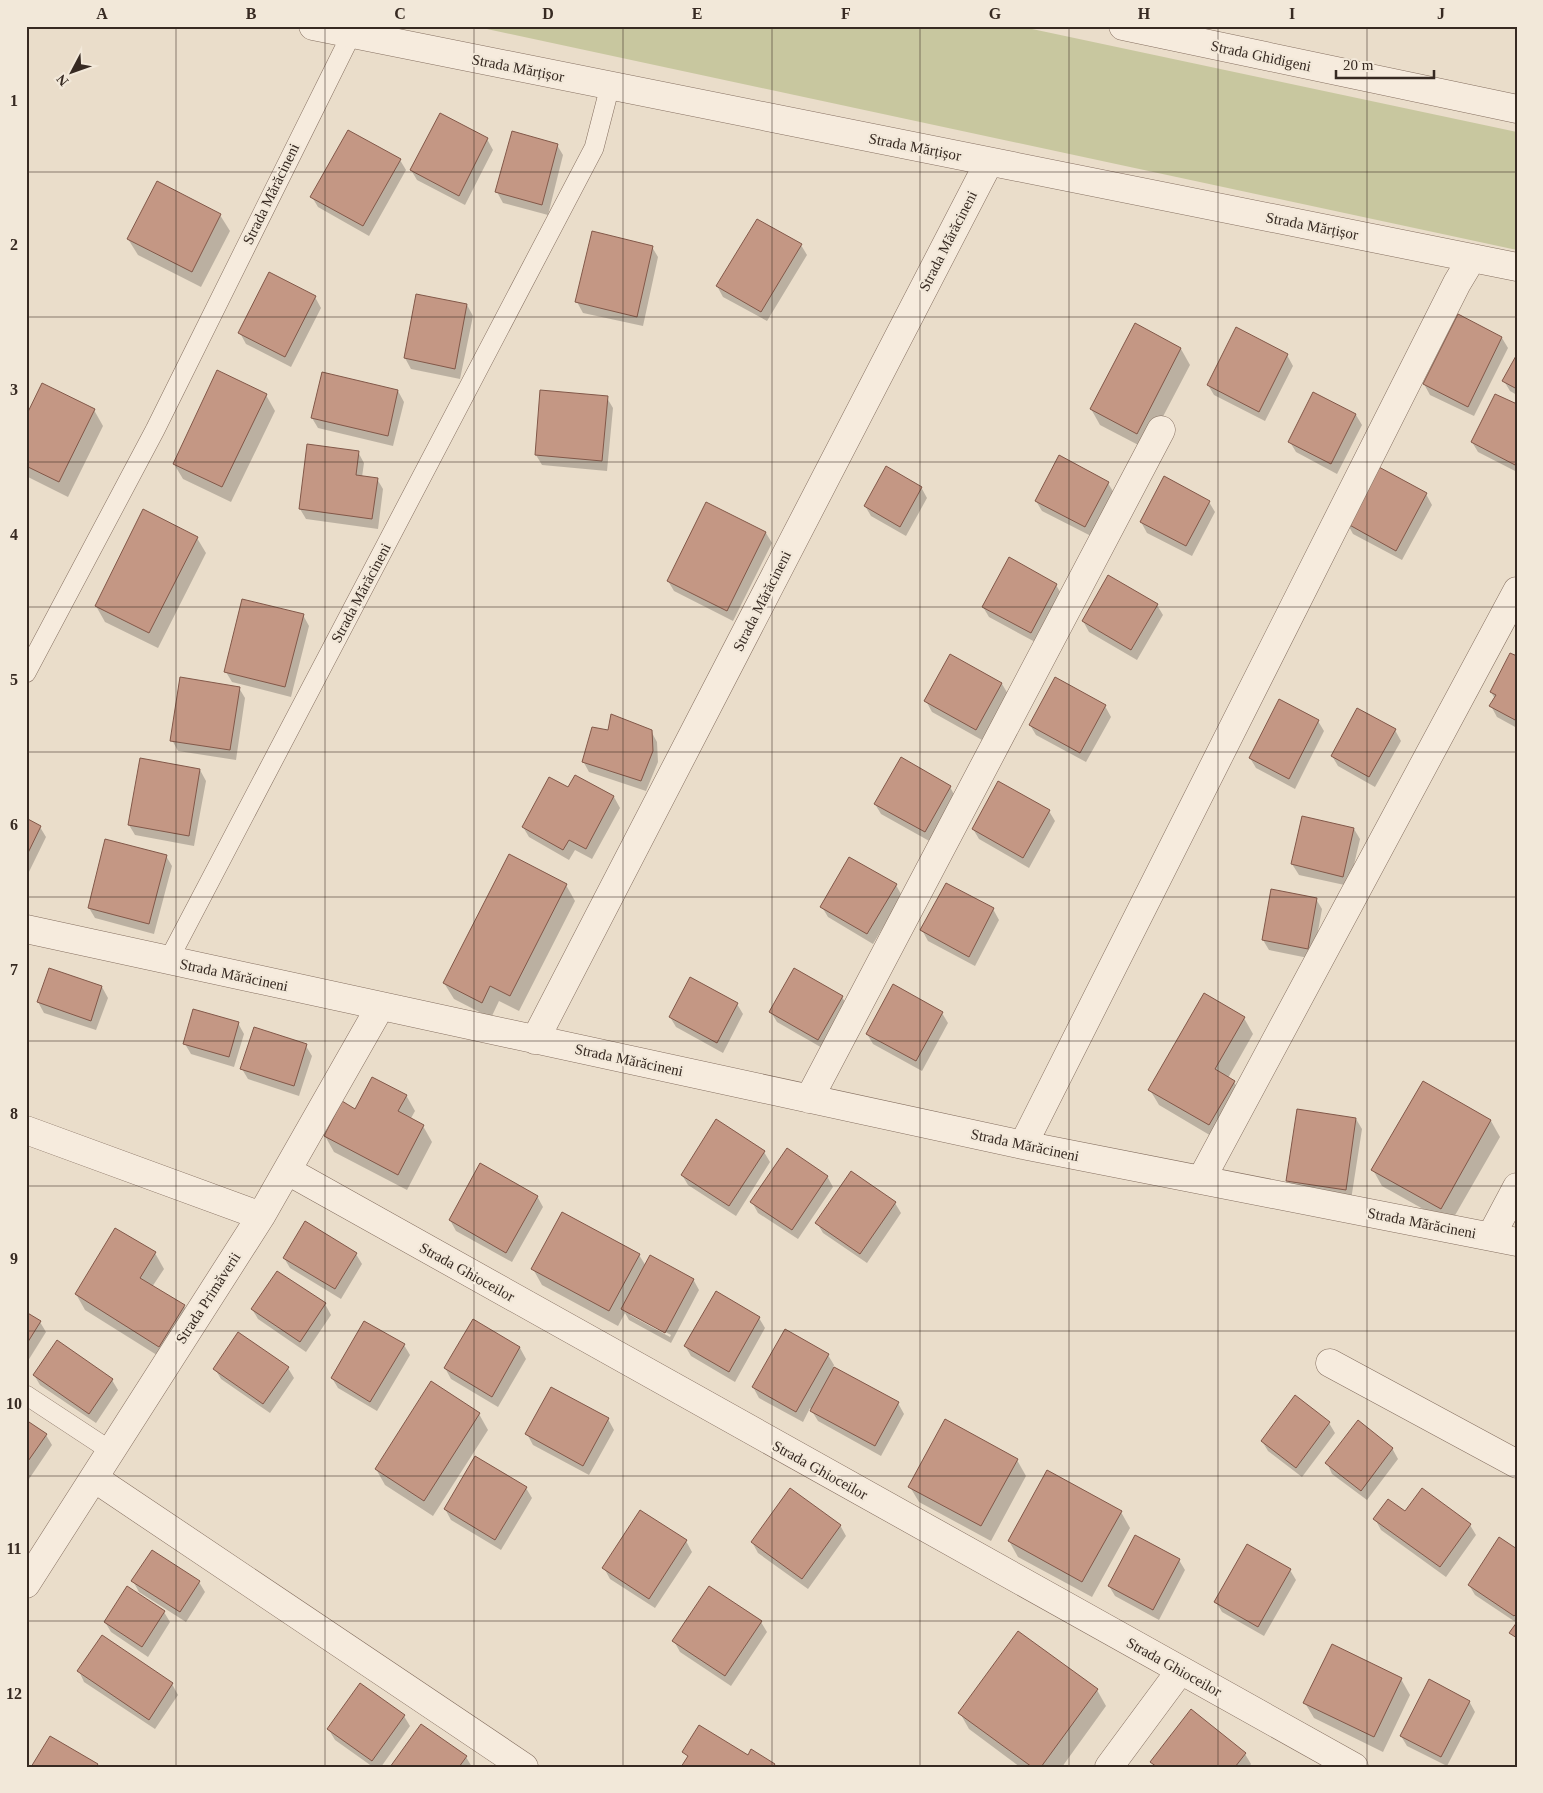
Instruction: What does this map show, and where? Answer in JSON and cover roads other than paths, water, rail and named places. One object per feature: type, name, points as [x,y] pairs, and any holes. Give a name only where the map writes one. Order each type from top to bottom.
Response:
[{"type":"street","name":"Strada Mărțișor","points":[[313,26],[1517,267]]},
{"type":"street","name":"Strada Ghidigeni","points":[[1123,26],[1517,109]]},
{"type":"street","name":"Strada Mărăcineni","points":[[535,1040],[989,162]]},
{"type":"street","points":[[1023,1145],[1472,258]]},
{"type":"street","points":[[809,1099],[1161,430]]},
{"type":"street","points":[[1201,1180],[1517,592]]},
{"type":"street","name":"Strada Mărăcineni","points":[[26,929],[1023,1145],[1517,1242]]},
{"type":"street","name":"Strada Primăverii","points":[[26,1584],[261,1216],[380,1007]]},
{"type":"street","points":[[26,1130],[261,1216]]},
{"type":"street","name":"Strada Ghioceilor","points":[[288,1171],[1354,1767]]},
{"type":"street","points":[[1490,1236],[1517,1187]]},
{"type":"street","points":[[1330,1362],[1517,1464]]},
{"type":"street","points":[[94,1478],[524,1767]]},
{"type":"street","points":[[1109,1767],[1180,1671]]},
{"type":"lane","name":"Strada Mărăcineni","points":[[26,673],[155,430],[351,35]]},
{"type":"lane","name":"Strada Mărăcineni","points":[[168,961],[594,148],[610,86]]},
{"type":"lane","points":[[26,1395],[111,1451]]}]
